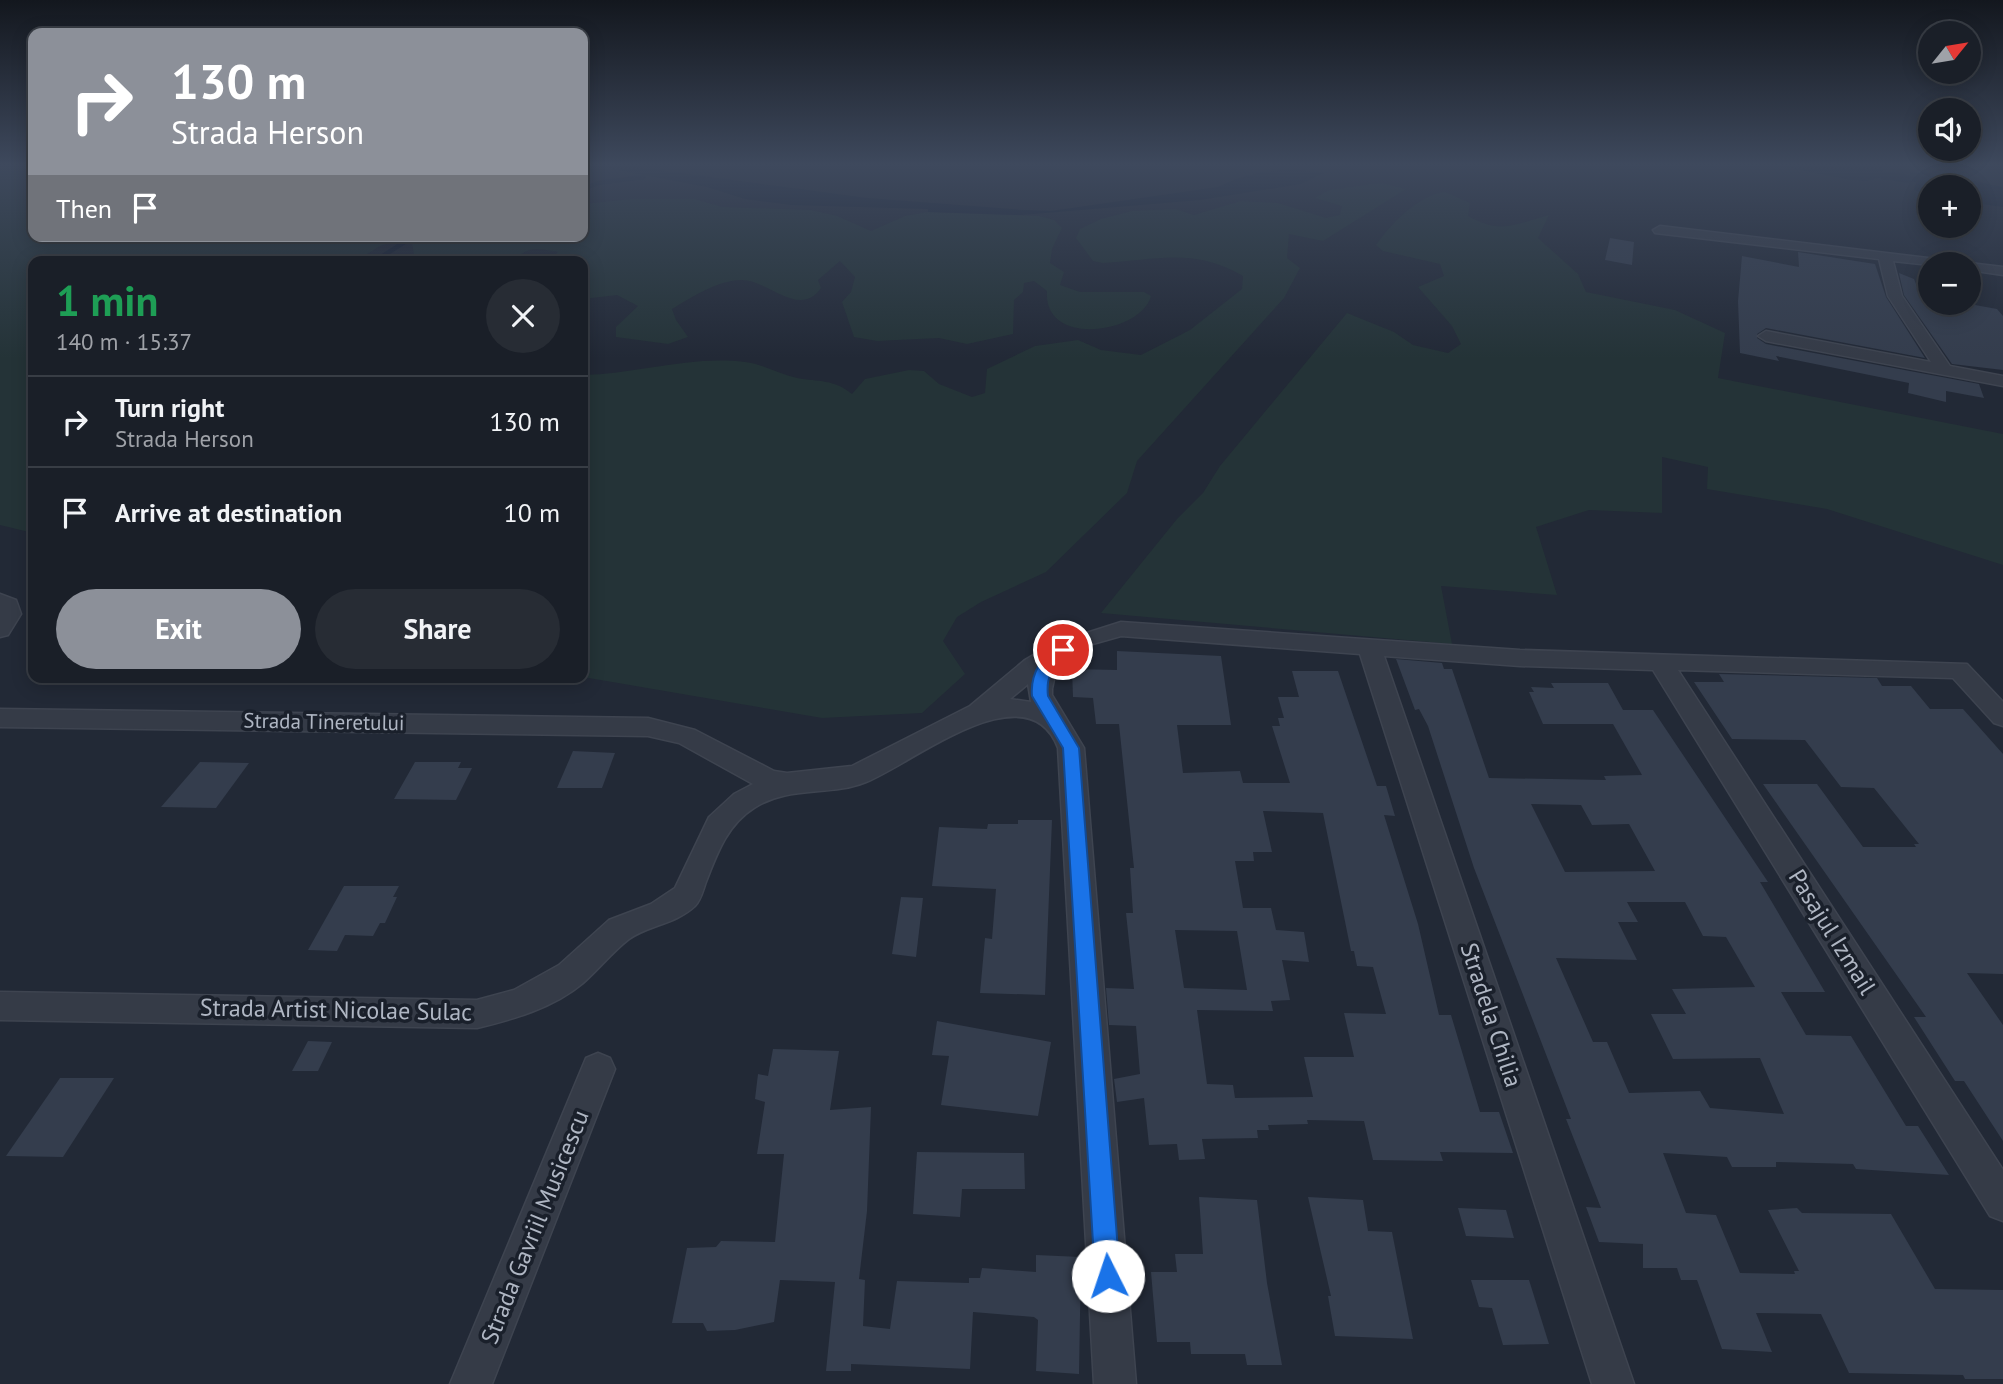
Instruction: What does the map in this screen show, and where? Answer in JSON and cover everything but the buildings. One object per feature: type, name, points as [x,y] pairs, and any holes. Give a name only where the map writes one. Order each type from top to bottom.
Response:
[{"type":"street","points":[[1660,230],[1918,259]]},
{"type":"street","points":[[1885,255],[1895,296],[1944,369]]},
{"type":"street","points":[[1981,268],[2003,271]]},
{"type":"street","points":[[1766,336],[2003,381]]},
{"type":"street","points":[[787,783],[857,775],[979,712],[1033,666],[1074,642],[1121,629],[1520,658],[1959,670],[2003,717]]},
{"type":"street","points":[[1074,642],[1040,675],[1040,696],[1071,748],[1115,1384]]},
{"type":"street","name":"Stradela Chilia","points":[[1369,645],[1613,1384]]},
{"type":"street","name":"Pasajul Izmail","points":[[1660,661],[2003,1203]]},
{"type":"street","points":[[979,712],[1019,707],[1045,715],[1057,723]]},
{"type":"street","name":"Strada Tineretului","points":[[0,718],[648,727],[686,736],[755,774],[787,783]]},
{"type":"street","name":"Strada Artist Nicolae Sulac","points":[[0,1006],[477,1014],[521,1003],[570,975],[620,929],[677,905],[686,897],[722,817],[758,791],[787,783]]},
{"type":"street","name":"Strada Gavriil Musicescu","points":[[474,1383],[598,1069]]},
{"type":"shaded area","points":[[0,230],[28,230],[28,242],[392,242],[364,256],[28,256],[28,532],[0,525]]},
{"type":"shaded area","points":[[588,230],[1061,230],[1052,249],[1050,263],[1064,272],[1060,285],[1080,292],[1144,292],[1151,296],[1144,309],[1130,319],[1113,326],[1076,328],[1060,321],[1050,309],[1047,291],[1034,281],[1024,283],[1023,292],[1014,300],[1013,334],[967,344],[939,338],[877,341],[854,337],[842,302],[851,292],[855,277],[840,261],[818,280],[821,288],[813,297],[803,300],[783,296],[742,280],[706,290],[672,309],[688,337],[668,344],[616,337],[616,327],[638,306],[617,295],[588,298],[588,256],[554,256],[558,252],[540,249],[529,250],[520,256],[414,255],[412,242],[588,242]]},
{"type":"shaded area","points":[[1080,230],[1341,230],[1323,241],[1289,234],[1287,258],[1300,268],[1284,298],[1137,461],[1127,493],[1046,572],[981,602],[957,617],[943,641],[965,674],[922,713],[822,718],[588,678],[588,375],[684,363],[725,361],[752,363],[797,378],[832,383],[852,394],[865,379],[909,370],[924,371],[939,384],[972,397],[985,393],[987,369],[1035,346],[1078,340],[1101,350],[1141,355],[1190,330],[1242,289],[1243,276],[1208,261],[1158,258],[1103,263],[1093,261],[1076,238]]},
{"type":"shaded area","points":[[1388,230],[1542,230],[1538,238],[1578,274],[1586,292],[1675,310],[1725,333],[1718,378],[2003,434],[2003,565],[1827,509],[1707,489],[1708,467],[1662,457],[1662,513],[1589,510],[1536,527],[1557,595],[1441,586],[1452,644],[1101,613],[1177,519],[1203,493],[1220,466],[1347,313],[1394,332],[1413,345],[1448,353],[1461,344],[1452,326],[1418,287],[1444,276],[1440,264],[1383,251],[1376,245]]},
{"type":"waterway","points":[[383,256],[405,242]]},
{"type":"route","points":[[1063,650],[1040,675],[1039,686],[1040,696],[1066,735],[1071,748],[1108,1276]]}]
